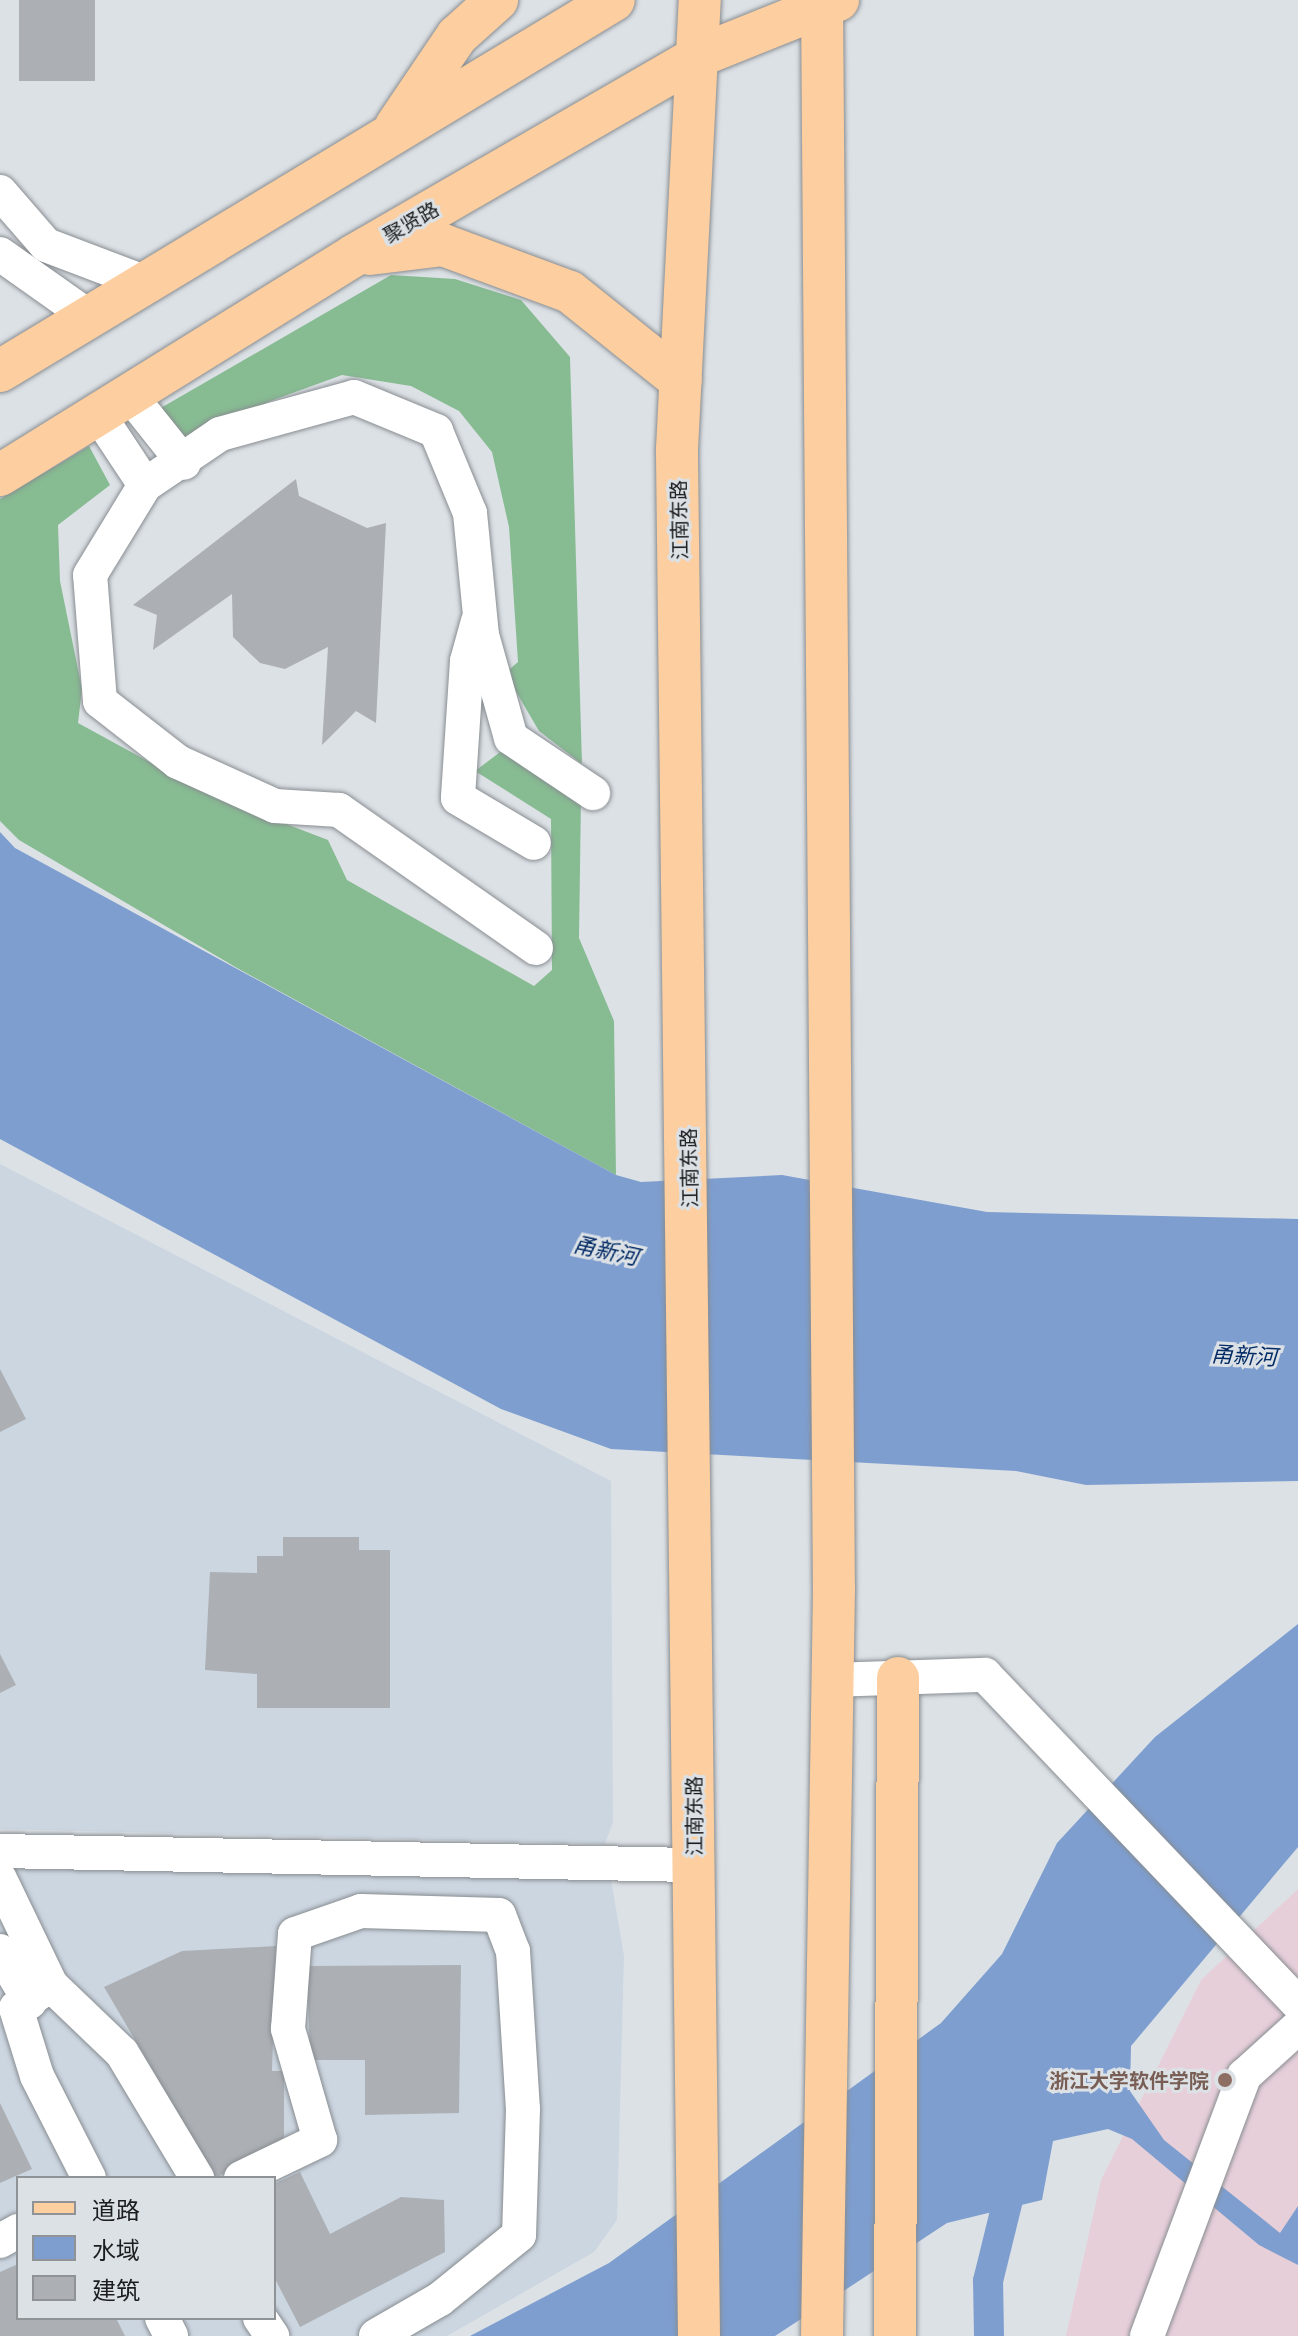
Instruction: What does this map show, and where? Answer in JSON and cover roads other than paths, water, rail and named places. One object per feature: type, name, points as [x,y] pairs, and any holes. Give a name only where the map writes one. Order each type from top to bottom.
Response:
[{"type":"main road","points":[[388,138],[457,36],[497,0]]},
{"type":"main road","points":[[0,371],[614,0]]},
{"type":"main road","name":"江南东路","points":[[699,2336],[681,381],[700,0]]},
{"type":"main road","points":[[822,2334],[834,1589],[829,1128],[827,2]]},
{"type":"main road","name":"聚贤路","points":[[0,475],[353,256],[699,56],[827,2]]},
{"type":"main road","points":[[353,256],[443,245],[570,292],[681,381]]},
{"type":"main road","points":[[895,2336],[898,1678]]},
{"type":"street","points":[[0,192],[46,245],[146,283]]},
{"type":"street","points":[[0,254],[75,326]]},
{"type":"street","points":[[536,948],[339,810],[275,806],[178,762],[100,701],[90,575],[145,485],[184,463],[220,434],[354,397],[436,431],[470,513],[480,613],[511,738],[593,793]]},
{"type":"street","points":[[114,404],[184,463]]},
{"type":"street","points":[[114,404],[145,485]]},
{"type":"street","points":[[480,613],[467,661],[458,798],[534,843]]},
{"type":"street","points":[[832,1680],[985,1675],[1298,2004]]},
{"type":"street","points":[[0,1851],[694,1865]]},
{"type":"street","points":[[0,1879],[37,2076],[88,2176]]},
{"type":"street","points":[[245,2176],[320,2140],[288,2029],[295,1934],[361,1911],[499,1915],[513,1951],[523,2109],[519,2235],[440,2299],[376,2336]]},
{"type":"street","points":[[0,1951],[24,1996],[122,2053],[196,2176]]},
{"type":"street","points":[[1147,2336],[1244,2076],[1298,2027]]},
{"type":"water","name":"甬新河","points":[[0,832],[15,848],[616,1175],[641,1182],[782,1175],[987,1212],[1298,1219],[1298,1481],[1086,1485],[1016,1471],[611,1449],[501,1409],[0,1139]]},
{"type":"water","points":[[1298,1624],[1298,1847],[1131,2046],[1130,2091],[1164,2140],[1280,2233],[1298,2206],[1298,2265],[1259,2245],[1132,2139],[1108,2129],[1053,2141],[1042,2200],[947,2223],[775,2336],[470,2336],[609,2263],[941,2023],[1002,1954],[1057,1843],[1155,1737]]},
{"type":"waterway","points":[[989,2336],[988,2281],[1015,2171]]},
{"type":"place","name":"浙江大学软件学院","points":[[1225,2080]]}]
